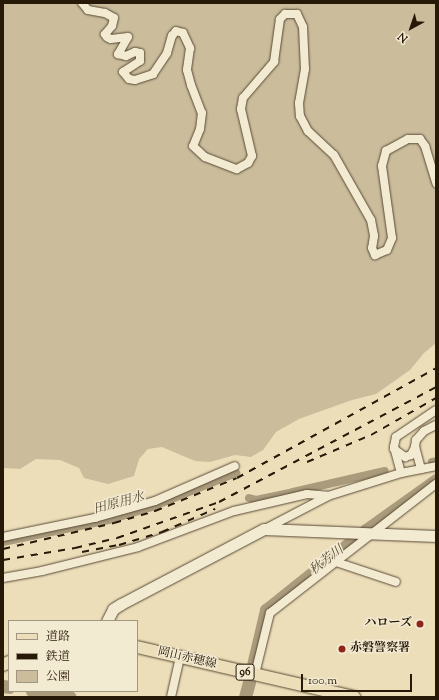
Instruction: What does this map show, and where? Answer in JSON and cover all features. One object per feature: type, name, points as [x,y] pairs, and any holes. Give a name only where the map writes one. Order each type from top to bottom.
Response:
[{"type":"main road","name":"岡山赤穂線","points":[[138,647],[354,697]]},
{"type":"street","points":[[82,3],[88,10],[105,13],[114,18],[112,26],[105,34],[111,40],[128,37],[118,54],[126,56],[140,53],[140,61],[123,72],[129,79],[135,80],[153,74],[167,53],[172,36],[176,31],[183,33],[190,48],[187,70],[190,85],[202,114],[200,129],[193,146],[205,157],[237,169],[248,163],[252,156],[241,109],[243,98],[274,62],[280,18],[285,14],[297,14],[303,27],[304,48],[304,69],[299,103],[300,116],[308,131],[334,155],[371,220],[374,236],[372,248],[375,255],[387,250],[392,238],[382,166],[386,151],[408,138],[420,139],[425,146],[436,183]]},
{"type":"street","points":[[401,474],[394,449],[394,442],[401,432],[436,410]]},
{"type":"street","points":[[394,449],[405,457],[411,455],[421,435],[436,425]]},
{"type":"street","points":[[415,447],[421,469]]},
{"type":"street","points":[[3,537],[95,518],[155,501],[235,466]]},
{"type":"street","points":[[108,620],[113,609],[121,604],[328,496],[401,474],[436,466]]},
{"type":"street","points":[[255,674],[270,613],[336,562],[368,534],[436,484]]},
{"type":"street","points":[[3,578],[42,571],[138,547],[234,511],[307,494],[328,496]]},
{"type":"street","points":[[264,529],[357,534],[436,536]]},
{"type":"street","points":[[336,562],[396,582]]},
{"type":"street","points":[[171,697],[180,657]]},
{"type":"green space","points":[[3,3],[436,3],[436,343],[424,353],[410,370],[376,394],[352,400],[299,419],[276,432],[263,450],[251,457],[235,455],[210,462],[195,461],[162,447],[148,449],[139,459],[134,476],[108,484],[84,478],[79,468],[60,460],[36,459],[20,469],[3,468]]},
{"type":"waterway","name":"田原用水","points":[[432,462],[436,461]]},
{"type":"waterway","name":"田原用水","points":[[249,498],[256,500],[385,471]]},
{"type":"waterway","name":"田原用水","points":[[3,542],[109,520],[152,507],[236,473]]},
{"type":"waterway","name":"秋芳川","points":[[253,665],[266,610],[366,530],[436,480]]},
{"type":"waterway","name":"秋芳川","points":[[245,697],[249,682]]},
{"type":"waterway","name":"秋芳川","points":[[3,686],[8,687]]},
{"type":"waterway","name":"秋芳川","points":[[38,692],[70,697]]},
{"type":"railway","points":[[3,549],[114,523],[155,511],[237,478],[436,368]]},
{"type":"railway","points":[[3,560],[75,548],[117,538],[219,502],[436,387]]},
{"type":"railway","points":[[307,462],[371,435],[436,398]]},
{"type":"railway","points":[[82,552],[119,545],[162,532],[215,509]]},
{"type":"place","name":"ハローズ","points":[[420,624]]},
{"type":"place","name":"赤磐警察署","points":[[342,649]]}]
